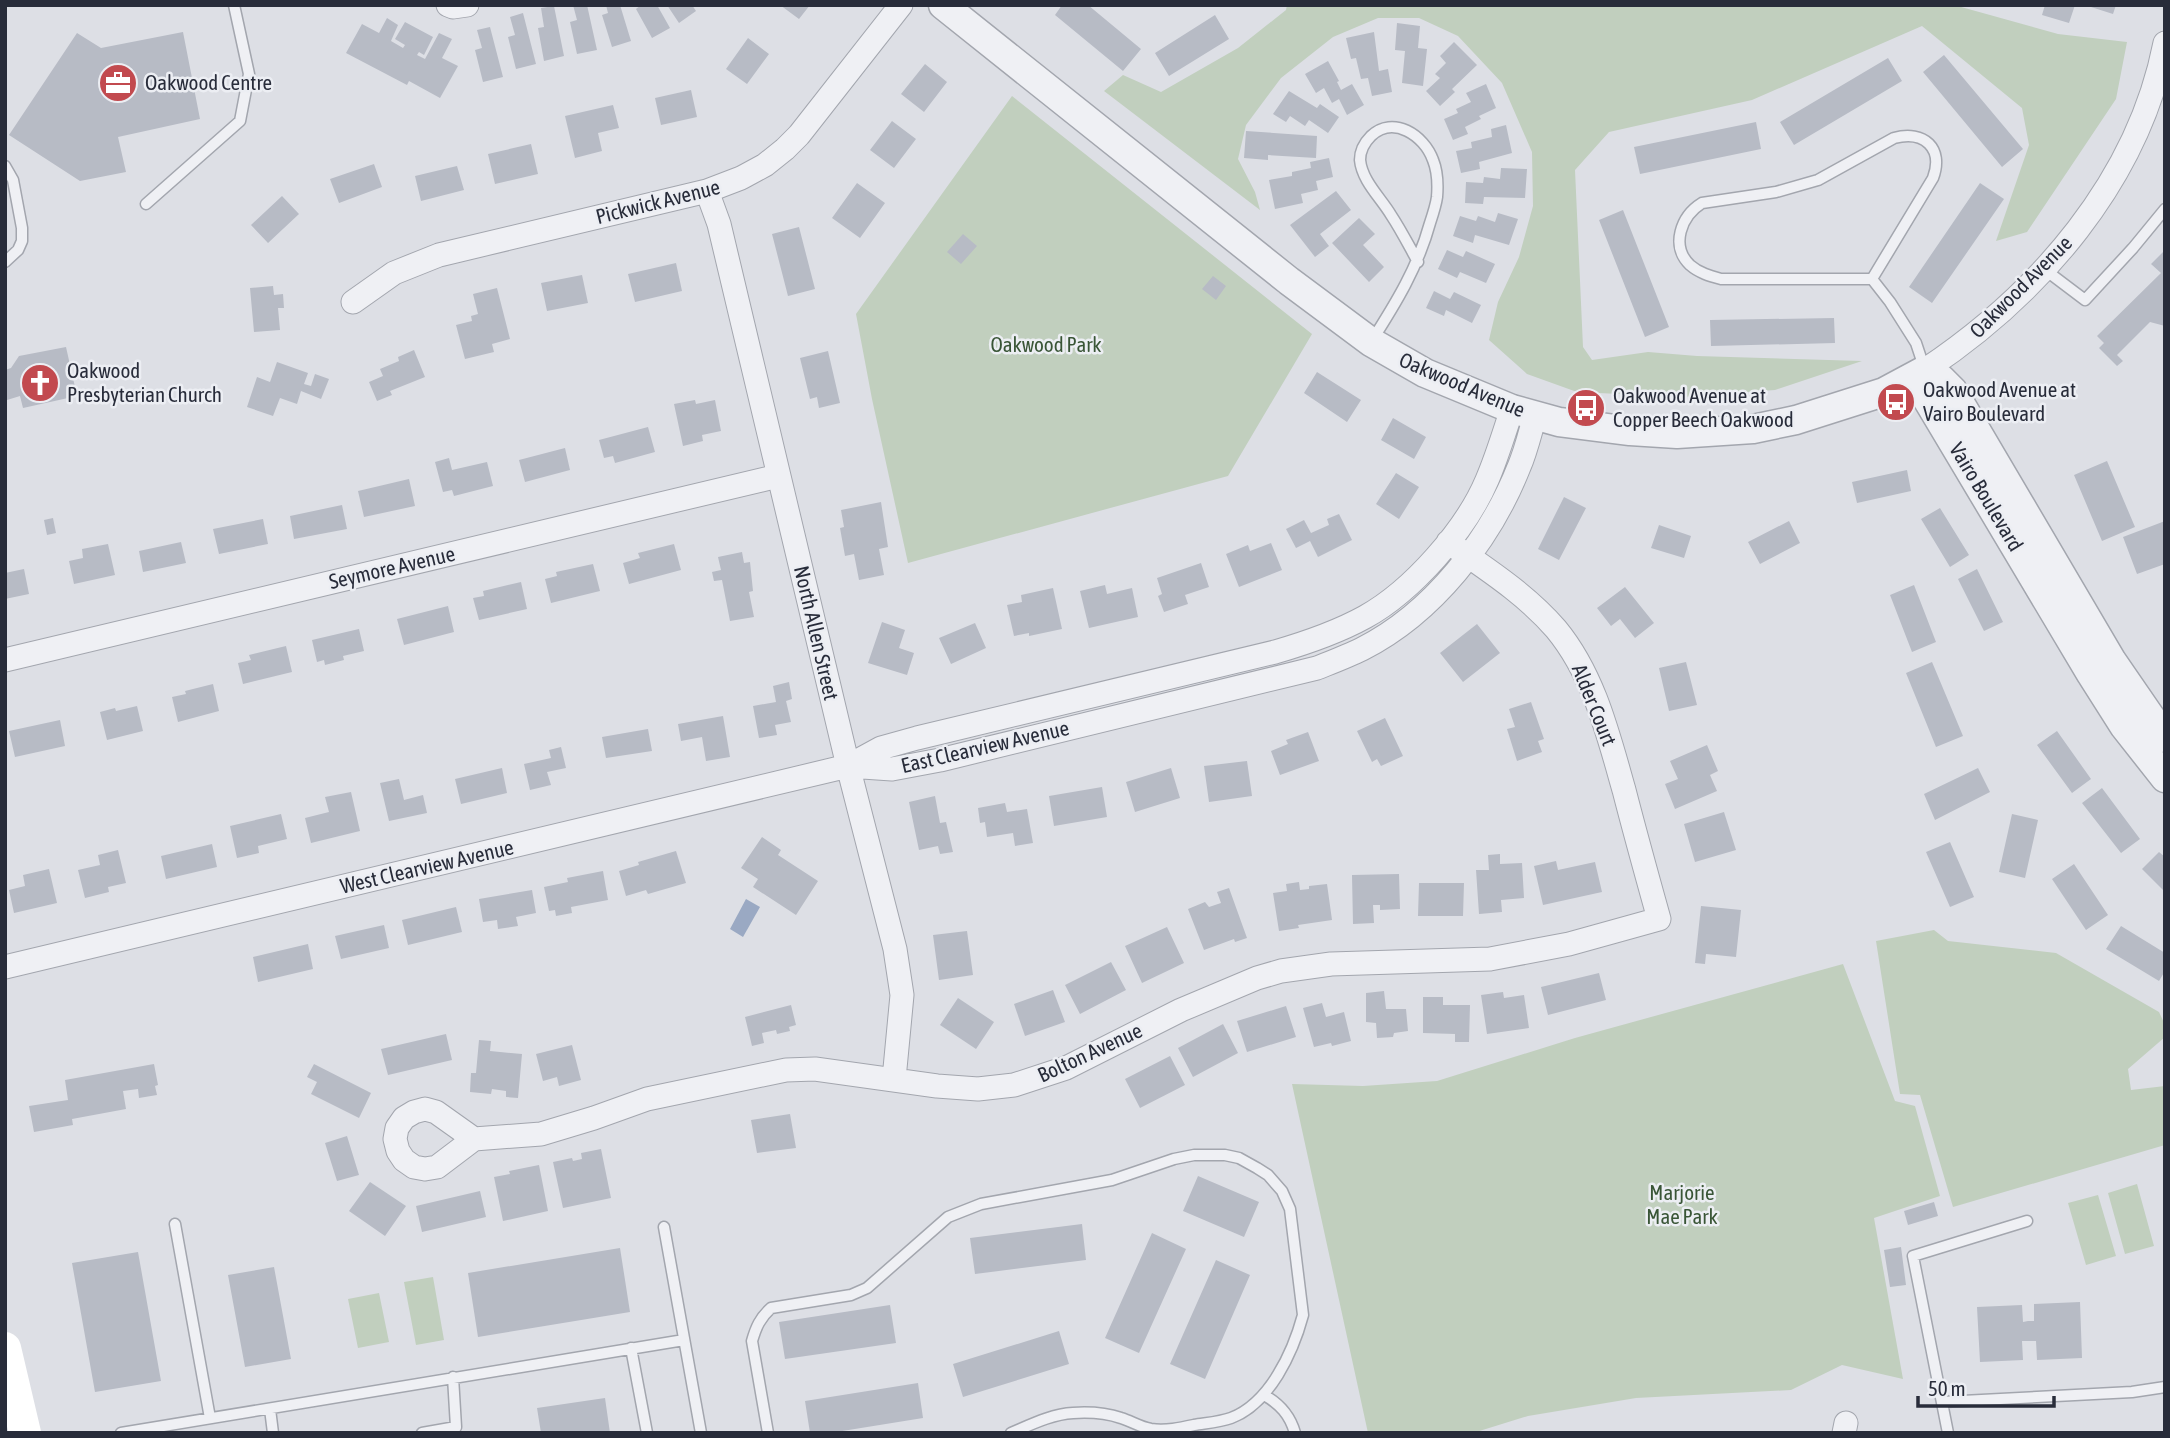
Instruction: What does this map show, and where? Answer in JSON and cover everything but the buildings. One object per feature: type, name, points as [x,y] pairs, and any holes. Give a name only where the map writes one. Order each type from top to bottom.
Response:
[{"type":"main road","points":[[5,1348],[25,1433]]},
{"type":"street","points":[[448,5],[467,5]]},
{"type":"street","name":"Pickwick Avenue","points":[[353,302],[394,273],[439,255],[707,191],[765,165],[799,135],[901,5]]},
{"type":"street","name":"Oakwood Avenue","points":[[943,5],[1289,281],[1371,342],[1425,373],[1524,413],[1559,422],[1630,431],[1677,433],[1753,429],[1796,420],[1884,392],[1963,344],[2043,269],[2081,225],[2134,139],[2163,58]]},
{"type":"street","name":"North Allen Street","points":[[707,191],[719,224],[897,961],[902,995],[894,1079]]},
{"type":"street","name":"Vairo Boulevard","points":[[1924,370],[1927,398],[2101,668],[2124,726],[2157,740],[2165,778]]},
{"type":"street","name":"East Clearview Avenue","points":[[848,766],[881,748],[1293,647],[1318,639],[1366,617],[1418,576],[1463,524],[1524,413]]},
{"type":"street","name":"East Clearview Avenue","points":[[848,766],[892,769],[940,760],[1317,668],[1362,649],[1393,630],[1431,600],[1468,556],[1496,516],[1520,466],[1524,413]]},
{"type":"street","name":"Seymore Avenue","points":[[5,660],[778,476]]},
{"type":"street","name":"Alder Court","points":[[1448,541],[1541,612],[1570,647],[1597,699],[1659,919]]},
{"type":"street","name":"West Clearview Avenue","points":[[5,967],[848,766]]},
{"type":"street","name":"Bolton Avenue","points":[[474,1139],[541,1134],[647,1099],[786,1070],[815,1069],[978,1089],[1014,1085],[1066,1068],[1181,1010],[1281,971],[1331,964],[1490,958],[1569,944],[1659,919]]},
{"type":"lane","points":[[146,204],[240,121],[249,74],[234,5]]},
{"type":"lane","points":[[1371,342],[1418,262],[1437,198],[1437,177],[1433,159],[1423,142],[1407,130],[1393,125],[1377,131],[1364,143],[1360,159],[1365,178],[1390,213],[1418,262]]},
{"type":"lane","points":[[1915,135],[1933,149],[1937,168],[1872,279],[1721,279],[1690,265],[1682,254],[1679,243],[1681,229],[1693,208],[1702,203],[1776,192],[1818,180],[1894,138],[1915,135]]},
{"type":"lane","points":[[5,166],[13,180],[22,228],[22,241],[18,250],[5,262]]},
{"type":"lane","points":[[2043,269],[2085,300],[2165,209]]},
{"type":"lane","points":[[1872,279],[1916,343],[1924,370]]},
{"type":"lane","points":[[1293,647],[1300,672]]},
{"type":"lane","points":[[1098,695],[1105,719]]},
{"type":"lane","points":[[768,1433],[752,1341],[755,1328],[771,1308],[851,1295],[867,1288],[948,1217],[981,1204],[1112,1180],[1174,1159],[1211,1154],[1239,1158],[1268,1175],[1282,1191],[1290,1209],[1303,1315],[1280,1369],[1264,1395],[1232,1418],[1180,1428],[1150,1429],[1121,1418],[1069,1413],[1011,1433]]},
{"type":"lane","points":[[1948,1433],[1913,1256],[2027,1222]]},
{"type":"lane","points":[[175,1224],[210,1418]]},
{"type":"lane","points":[[664,1227],[701,1433]]},
{"type":"lane","points":[[121,1433],[684,1340]]},
{"type":"lane","points":[[631,1348],[647,1433]]},
{"type":"lane","points":[[422,1433],[456,1427],[453,1377]]},
{"type":"lane","points":[[1943,1402],[2132,1392],[2165,1387]]},
{"type":"lane","points":[[1264,1395],[1283,1409],[1297,1432]]},
{"type":"lane","points":[[270,1409],[274,1433]]},
{"type":"green space","points":[[1287,5],[1954,5],[2058,34],[2127,42],[2116,99],[2027,232],[1996,241],[2029,145],[2022,108],[1922,26],[1752,100],[1609,132],[1575,170],[1583,347],[1592,360],[1648,352],[1862,361],[1775,390],[1683,397],[1577,392],[1527,374],[1489,340],[1498,302],[1519,257],[1533,206],[1532,152],[1502,83],[1458,36],[1419,18],[1378,18],[1333,37],[1281,78],[1246,125],[1238,159],[1255,192],[1260,210],[1104,91],[1123,75],[1161,92],[1238,48],[1286,10]]},
{"type":"green space","name":"Oakwood Park","points":[[1012,96],[1312,334],[1228,476],[908,563],[856,314]]},
{"type":"green space","points":[[1934,930],[1948,941],[2056,953],[2159,1012],[2165,1025],[2165,1037],[2128,1069],[2131,1090],[2165,1086],[2165,1145],[1953,1207],[1920,1095],[1900,1094],[1876,941]]},
{"type":"green space","name":"Marjorie Mae Park","points":[[1843,964],[1895,1101],[1915,1106],[1940,1196],[1874,1218],[1903,1379],[1842,1365],[1791,1390],[1636,1398],[1528,1416],[1473,1433],[1368,1433],[1292,1084],[1363,1086],[1437,1081],[1575,1038]]},
{"type":"green space","points":[[2137,1184],[2154,1246],[2125,1254],[2108,1193]]},
{"type":"green space","points":[[2098,1195],[2116,1256],[2086,1265],[2068,1203]]},
{"type":"green space","points":[[433,1277],[444,1340],[416,1345],[404,1282]]},
{"type":"green space","points":[[379,1293],[389,1342],[358,1348],[348,1299]]},
{"type":"water","points":[[746,899],[760,907],[743,937],[730,929]]},
{"type":"place","name":"Oakwood Centre","points":[[118,83]]},
{"type":"place","name":"Oakwood Presbyterian Church","points":[[40,383]]},
{"type":"place","name":"Oakwood Avenue at Vairo Boulevard","points":[[1896,402]]},
{"type":"place","name":"Oakwood Avenue at Copper Beech Oakwood","points":[[1586,408]]}]
